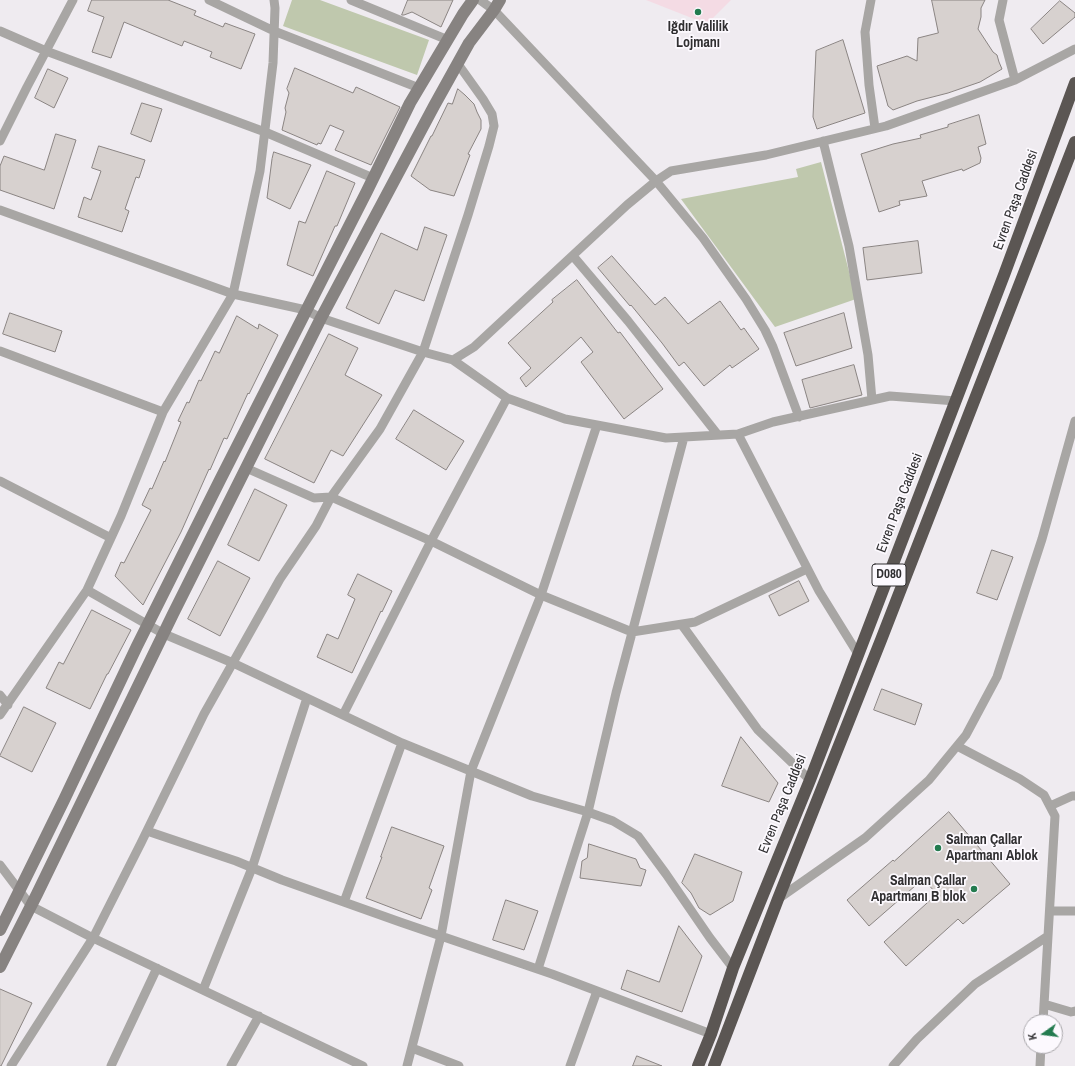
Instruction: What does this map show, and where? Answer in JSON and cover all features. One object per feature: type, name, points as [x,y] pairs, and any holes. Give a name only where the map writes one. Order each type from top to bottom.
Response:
[{"type":"highway","name":"Evren Paşa Caddesi","points":[[698,1066],[711,1034],[733,968],[810,780],[956,401],[1075,83]]},
{"type":"highway","name":"D080","points":[[714,1066],[778,899],[1075,144]]},
{"type":"street","points":[[0,141],[73,0]]},
{"type":"street","points":[[209,0],[274,31],[419,88]]},
{"type":"street","points":[[0,715],[87,590],[121,516],[163,412],[234,294],[260,171],[273,63],[274,0]]},
{"type":"street","points":[[351,0],[448,40]]},
{"type":"street","points":[[0,930],[148,625],[410,103],[463,14],[473,0]]},
{"type":"street","points":[[480,0],[497,5],[680,209],[703,238],[756,314],[773,347],[799,417]]},
{"type":"street","points":[[871,0],[865,32],[869,85],[875,128]]},
{"type":"street","points":[[1003,0],[1000,20],[1015,80]]},
{"type":"street","points":[[0,967],[321,318],[426,119],[469,43],[497,5]]},
{"type":"street","points":[[0,32],[46,51],[265,132],[373,178]]},
{"type":"street","points":[[453,360],[474,347],[627,205],[671,171],[766,155],[893,123],[1015,80],[1075,49]]},
{"type":"street","points":[[11,1066],[93,938],[204,714],[280,579],[316,526],[331,497],[380,429],[423,352],[468,215],[494,126],[492,114],[483,98],[458,64]]},
{"type":"street","points":[[823,141],[848,246],[868,355],[872,400]]},
{"type":"street","points":[[0,210],[234,294],[306,310],[321,318],[423,352],[453,360],[507,398],[565,419],[666,438],[738,434],[773,422],[890,396],[956,401]]},
{"type":"street","points":[[573,256],[628,321],[718,435]]},
{"type":"street","points":[[0,351],[163,412]]},
{"type":"street","points":[[343,715],[431,541],[507,398]]},
{"type":"street","points":[[778,899],[865,838],[929,780],[966,735],[996,677],[1042,539],[1075,421]]},
{"type":"street","points":[[407,1066],[441,936],[471,771],[541,595],[596,425]]},
{"type":"street","points":[[738,434],[819,591],[858,654]]},
{"type":"street","points":[[538,969],[588,812],[616,693],[684,437]]},
{"type":"street","points":[[246,468],[314,498],[331,497],[431,541],[541,595],[632,632],[695,622],[808,569]]},
{"type":"street","points":[[0,481],[111,538]]},
{"type":"street","points":[[87,590],[164,634],[233,663],[402,743],[532,796],[588,812],[613,821],[638,836],[733,968]]},
{"type":"street","points":[[682,624],[758,730],[810,780]]},
{"type":"street","points":[[0,695],[8,705]]},
{"type":"street","points":[[203,990],[252,868],[307,698]]},
{"type":"street","points":[[344,902],[402,743]]},
{"type":"street","points":[[957,746],[1020,779],[1044,795],[1055,816],[1043,1014]]},
{"type":"street","points":[[1050,806],[1075,796]]},
{"type":"street","points":[[147,831],[236,861],[282,880],[344,902],[538,969],[711,1034]]},
{"type":"street","points":[[0,866],[31,906],[93,938],[363,1066]]},
{"type":"street","points":[[1050,911],[1075,911]]},
{"type":"street","points":[[893,1066],[917,1039],[975,984],[1048,936]]},
{"type":"street","points":[[112,1066],[157,968]]},
{"type":"street","points":[[570,1066],[597,991]]},
{"type":"street","points":[[1044,1004],[1071,1012],[1075,1011]]},
{"type":"street","points":[[232,1066],[259,1016]]},
{"type":"street","points":[[412,1048],[459,1066]]},
{"type":"street","points":[[1040,1066],[1041,1054]]},
{"type":"shaded area","name":"Iğdır Valilik Lojmanı","points":[[646,0],[731,0],[707,24]]},
{"type":"green space","points":[[292,0],[320,0],[429,40],[417,75],[283,26]]},
{"type":"green space","points":[[821,162],[856,299],[775,327],[681,199],[798,177],[796,169]]},
{"type":"building","points":[[92,0],[168,0],[196,11],[194,15],[223,27],[225,23],[255,34],[241,69],[210,57],[212,52],[184,41],[182,46],[124,22],[111,58],[92,52],[104,17],[88,11]]},
{"type":"building","points":[[408,0],[453,0],[441,27],[412,12],[402,15]]},
{"type":"building","points":[[932,0],[985,0],[981,8],[981,17],[978,29],[993,52],[997,55],[1002,69],[980,82],[948,93],[917,101],[893,110],[888,106],[877,66],[907,56],[917,61],[918,38],[938,33]]},
{"type":"building","points":[[1060,1],[1075,13],[1075,17],[1043,44],[1031,29]]},
{"type":"building","points":[[843,40],[865,113],[817,129],[813,117],[816,51]]},
{"type":"building","points":[[295,68],[353,93],[356,87],[400,107],[371,165],[335,150],[344,131],[330,125],[321,144],[318,143],[317,145],[282,130],[289,93],[287,89]]},
{"type":"building","points":[[48,69],[68,78],[54,108],[35,98]]},
{"type":"building","points":[[458,89],[474,104],[481,120],[481,129],[468,154],[470,155],[454,196],[430,190],[411,176],[448,103],[452,104]]},
{"type":"building","points":[[142,103],[162,109],[151,142],[131,134]]},
{"type":"building","points":[[979,115],[986,144],[978,147],[981,158],[980,163],[963,171],[962,169],[922,181],[927,196],[899,201],[900,205],[879,212],[861,154],[893,144],[921,138],[920,135],[948,127],[948,125]]},
{"type":"building","points":[[56,134],[76,140],[54,209],[0,190],[0,166],[4,156],[44,170]]},
{"type":"building","points":[[99,146],[145,160],[139,178],[136,177],[125,209],[129,211],[122,232],[78,217],[84,197],[91,200],[101,171],[92,168]]},
{"type":"building","points":[[274,152],[311,165],[290,209],[267,198]]},
{"type":"building","points":[[327,171],[355,183],[337,226],[335,226],[313,276],[287,265],[299,221],[305,223]]},
{"type":"building","points":[[425,227],[447,235],[424,301],[395,290],[379,324],[346,308],[381,233],[417,250]]},
{"type":"building","points":[[918,241],[922,273],[867,280],[863,248]]},
{"type":"building","points":[[612,256],[655,305],[665,297],[688,324],[720,301],[741,330],[744,328],[759,349],[732,368],[730,365],[704,386],[684,362],[679,366],[631,305],[630,306],[598,268]]},
{"type":"building","points":[[577,280],[618,333],[620,332],[663,389],[624,419],[581,362],[593,352],[581,337],[526,387],[520,378],[531,368],[508,343],[553,302],[552,300]]},
{"type":"building","points":[[10,313],[62,331],[55,352],[3,334]]},
{"type":"building","points":[[844,313],[852,348],[796,366],[784,333]]},
{"type":"building","points":[[237,316],[258,329],[259,324],[278,335],[249,394],[248,393],[227,439],[224,438],[181,532],[143,605],[115,576],[121,562],[124,563],[151,510],[142,505],[150,488],[152,489],[164,461],[165,462],[181,422],[178,421],[187,402],[189,403],[199,380],[201,381],[215,351],[219,353]]},
{"type":"building","points":[[329,334],[358,348],[345,375],[382,395],[343,456],[331,450],[314,483],[265,459]]},
{"type":"building","points":[[854,365],[862,395],[810,408],[802,380]]},
{"type":"building","points":[[414,410],[464,441],[446,470],[396,439]]},
{"type":"building","points":[[255,489],[287,505],[259,561],[228,545]]},
{"type":"building","points":[[992,550],[1013,557],[997,600],[977,593]]},
{"type":"building","points":[[218,561],[250,578],[220,636],[188,619]]},
{"type":"building","points":[[358,574],[392,591],[352,673],[317,657],[327,634],[338,639],[355,599],[348,595]]},
{"type":"building","points":[[799,581],[809,601],[779,616],[769,596]]},
{"type":"building","points":[[92,610],[131,630],[90,709],[46,688],[59,662],[63,664]]},
{"type":"building","points":[[882,689],[922,704],[915,725],[874,710]]},
{"type":"building","points":[[24,707],[56,723],[32,772],[0,756]]},
{"type":"building","points":[[741,737],[778,783],[769,802],[722,786]]},
{"type":"building","points":[[949,812],[1010,884],[963,924],[958,919],[906,966],[884,942],[937,894],[923,879],[869,926],[847,900]]},
{"type":"building","points":[[392,827],[444,846],[429,888],[432,890],[421,919],[366,898]]},
{"type":"building","points":[[589,844],[636,859],[640,868],[646,870],[641,886],[580,878],[582,861],[587,858]]},
{"type":"building","points":[[695,854],[742,872],[733,901],[710,915],[699,908],[691,893],[682,883]]},
{"type":"building","points":[[506,900],[538,911],[524,950],[493,940]]},
{"type":"building","points":[[679,926],[702,956],[682,1012],[621,989],[627,970],[659,982]]},
{"type":"building","points":[[0,989],[32,1003],[1,1066],[0,1066]]},
{"type":"building","points":[[637,1056],[662,1066],[633,1066]]},
{"type":"place","name":"Iğdır Valilik Lojmanı","points":[[698,12]]},
{"type":"place","name":"Salman Çallar Apartmanı Ablok","points":[[938,848]]},
{"type":"place","name":"Salman Çallar Apartmanı B blok","points":[[974,889]]}]
